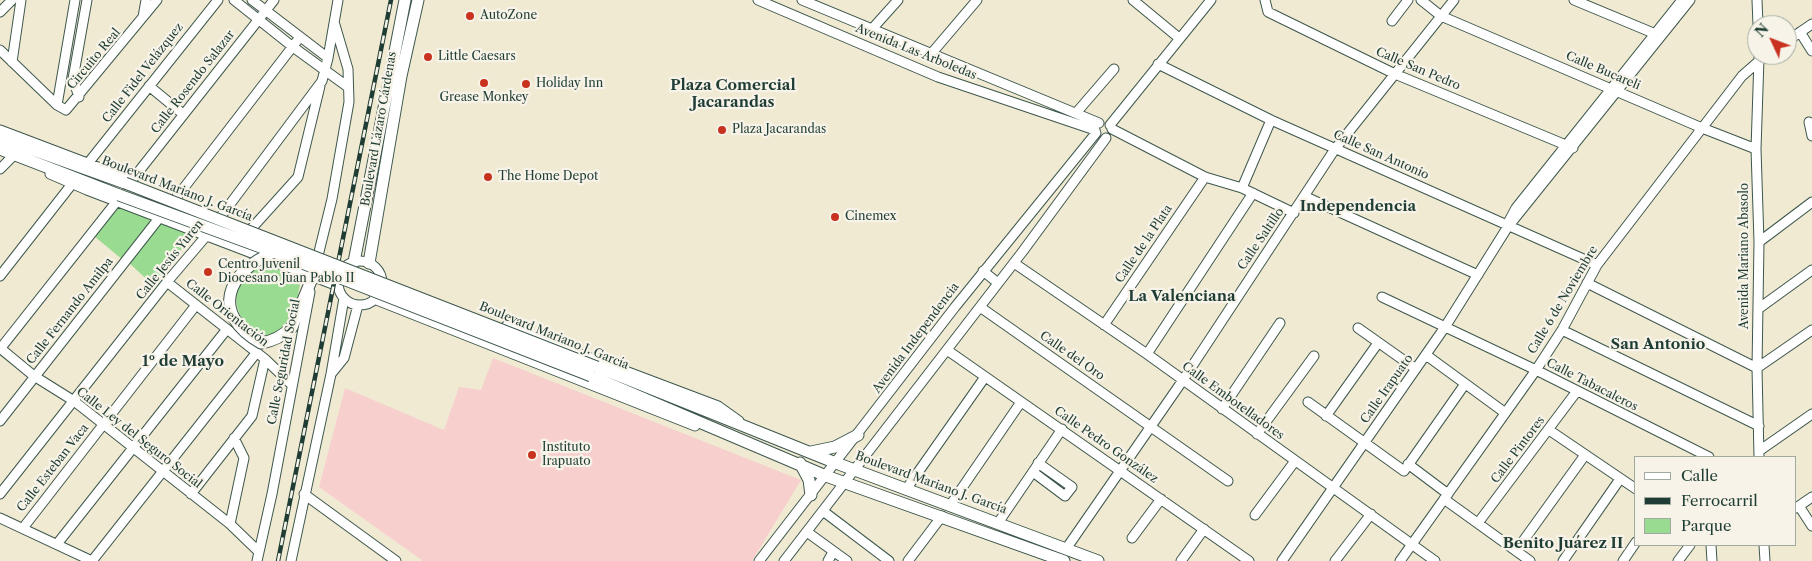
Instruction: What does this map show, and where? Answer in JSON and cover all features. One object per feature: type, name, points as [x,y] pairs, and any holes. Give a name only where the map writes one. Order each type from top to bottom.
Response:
[{"type":"main road","name":"Boulevard Lázaro Cárdenas","points":[[369,263],[401,76],[418,0]]},
{"type":"main road","name":"Boulevard Lázaro Cárdenas","points":[[350,264],[404,4]]},
{"type":"main road","points":[[404,4],[406,22],[412,29]]},
{"type":"main road","name":"Boulevard Mariano J. García","points":[[0,138],[128,182],[594,371],[826,476],[942,516],[1062,561]]},
{"type":"main road","name":"Boulevard Mariano J. García","points":[[0,150],[118,198],[274,252],[750,428],[836,463],[951,504],[1098,561]]},
{"type":"main road","points":[[274,252],[247,266],[238,277],[230,292],[231,311],[241,328],[262,343],[284,335],[292,327],[313,276]]},
{"type":"main road","points":[[809,452],[835,447],[858,435]]},
{"type":"main road","points":[[800,463],[810,480],[811,495]]},
{"type":"street","points":[[0,12],[12,0]]},
{"type":"street","points":[[12,62],[21,0]]},
{"type":"street","points":[[79,97],[73,79],[87,0]]},
{"type":"street","points":[[143,19],[146,0]]},
{"type":"street","name":"Circuito Real","points":[[57,105],[66,110],[79,97],[157,0]]},
{"type":"street","name":"Calle Fidel Velázquez","points":[[89,162],[218,0]]},
{"type":"street","points":[[234,0],[292,48],[348,87]]},
{"type":"street","points":[[252,0],[325,56],[314,63]]},
{"type":"street","name":"Calle Rosendo Salazar","points":[[128,182],[274,0]]},
{"type":"street","name":"Calle Jesús Yuren","points":[[0,494],[167,282],[207,235],[322,81],[326,70],[325,56],[338,0]]},
{"type":"street","name":"Avenida Las Arboledas","points":[[758,0],[938,78],[1097,129]]},
{"type":"street","name":"Avenida Las Arboledas","points":[[802,0],[822,4],[872,30],[1076,113],[1097,129]]},
{"type":"street","points":[[872,30],[898,0]]},
{"type":"street","points":[[931,54],[977,0]]},
{"type":"street","points":[[784,561],[1014,263],[1158,64],[1211,0]]},
{"type":"street","name":"Calle San Pedro","points":[[1265,0],[1268,12],[1395,74],[1570,146]]},
{"type":"street","points":[[1392,21],[1408,0]]},
{"type":"street","name":"Calle Bucareli","points":[[1421,0],[1441,16],[1702,128],[1756,149]]},
{"type":"street","name":"Calle Saltillo","points":[[1066,549],[1150,425],[1183,380],[1335,149],[1454,0]]},
{"type":"street","points":[[1574,0],[1658,35]]},
{"type":"street","name":"Calle Irapuato","points":[[1282,561],[1445,327],[1508,226],[1516,208],[1570,146],[1615,90],[1658,35],[1682,0]]},
{"type":"street","name":"Calle Irapuato","points":[[1658,35],[1690,0]]},
{"type":"street","points":[[1757,0],[1758,15]]},
{"type":"street","points":[[1136,3],[1179,38]]},
{"type":"street","points":[[57,105],[75,4],[85,12]]},
{"type":"street","name":"Calle Seguridad Social","points":[[258,557],[347,112],[348,69],[334,21]]},
{"type":"street","points":[[1797,34],[1812,24]]},
{"type":"street","points":[[1800,32],[1812,51]]},
{"type":"street","points":[[176,198],[300,37]]},
{"type":"street","points":[[900,61],[908,44]]},
{"type":"street","points":[[0,50],[57,105]]},
{"type":"street","name":"Calle San Antonio","points":[[1158,64],[1271,120],[1596,265]]},
{"type":"street","name":"Calle 6 de Noviembre","points":[[1400,561],[1504,412],[1536,370],[1562,330],[1596,265],[1742,76],[1753,65]]},
{"type":"street","name":"Avenida Mariano Abasolo","points":[[1759,454],[1757,368],[1759,242],[1756,149],[1761,65]]},
{"type":"street","points":[[1076,113],[1114,69]]},
{"type":"street","points":[[252,228],[298,177],[322,81]]},
{"type":"street","points":[[149,86],[183,114]]},
{"type":"street","points":[[1242,188],[1271,120]]},
{"type":"street","points":[[1106,138],[1098,136],[1097,129],[1105,122],[1111,127],[1205,176],[1242,188],[1294,213]]},
{"type":"street","points":[[1809,122],[1812,136]]},
{"type":"street","name":"Avenida Independencia","points":[[759,561],[983,271],[1097,129]]},
{"type":"street","points":[[0,130],[89,162],[128,182],[222,215],[319,254],[350,264],[369,263],[377,270],[381,280],[379,293],[374,299],[358,305],[344,298]]},
{"type":"street","points":[[0,150],[72,184],[118,198],[160,217],[338,286]]},
{"type":"street","points":[[0,169],[13,156]]},
{"type":"street","name":"Calle de la Plata","points":[[1104,325],[1205,176]]},
{"type":"street","points":[[0,276],[72,184]]},
{"type":"street","points":[[1050,187],[1063,196]]},
{"type":"street","points":[[1147,354],[1253,194]]},
{"type":"street","points":[[1304,196],[1478,275]]},
{"type":"street","points":[[0,349],[118,198]]},
{"type":"street","points":[[1759,242],[1812,202]]},
{"type":"street","name":"Calle Fernando Amilpa","points":[[0,421],[160,217]]},
{"type":"street","name":"Calle Embotelladores","points":[[1014,263],[1147,354],[1435,561]]},
{"type":"street","points":[[291,561],[331,374],[344,298],[338,286],[340,275],[350,264]]},
{"type":"street","points":[[1758,309],[1812,270]]},
{"type":"street","points":[[983,271],[998,283]]},
{"type":"street","points":[[381,280],[718,406],[750,428]]},
{"type":"street","name":"Calle Orientación","points":[[167,282],[266,359],[292,384]]},
{"type":"street","points":[[1587,283],[1757,368],[1812,330]]},
{"type":"street","points":[[400,309],[400,299],[407,289]]},
{"type":"street","name":"Calle Tabacaleros","points":[[1382,297],[1536,370],[1696,454]]},
{"type":"street","points":[[374,299],[713,433],[743,439]]},
{"type":"street","name":"Calle Esteban Vaca","points":[[23,528],[196,305]]},
{"type":"street","points":[[331,374],[344,358],[358,305]]},
{"type":"street","name":"Calle del Oro","points":[[980,306],[1228,481]]},
{"type":"street","points":[[1222,409],[1280,322]]},
{"type":"street","points":[[1358,328],[1416,369]]},
{"type":"street","points":[[57,544],[227,329]]},
{"type":"street","points":[[1562,330],[1759,426]]},
{"type":"street","points":[[533,362],[542,352],[543,339]]},
{"type":"street","points":[[1326,416],[1378,343]]},
{"type":"street","name":"Calle Ley del Seguro Social","points":[[0,349],[34,376],[74,401],[230,524],[258,557]]},
{"type":"street","name":"Calle Pedro González","points":[[947,350],[1120,469],[1249,561]]},
{"type":"street","points":[[0,518],[92,561],[257,352]]},
{"type":"street","points":[[1426,355],[1504,412]]},
{"type":"street","points":[[1257,434],[1314,356]]},
{"type":"street","points":[[191,494],[252,416],[266,359]]},
{"type":"street","points":[[907,488],[985,377]]},
{"type":"street","points":[[1308,402],[1404,471],[1465,384]]},
{"type":"street","name":"Calle Pintores","points":[[1478,523],[1577,391]]},
{"type":"street","points":[[951,504],[1021,402]]},
{"type":"street","points":[[1759,454],[1812,414]]},
{"type":"street","points":[[998,523],[1062,429]]},
{"type":"street","points":[[1549,430],[1634,488]]},
{"type":"street","points":[[230,524],[244,458],[234,438]]},
{"type":"street","points":[[1516,551],[1584,455]]},
{"type":"street","points":[[1254,515],[1295,461]]},
{"type":"street","points":[[1033,472],[1065,496],[1072,487],[1038,463]]},
{"type":"street","points":[[1408,464],[1478,523],[1530,561]]},
{"type":"street","points":[[1563,561],[1620,479]]},
{"type":"street","points":[[304,494],[396,561]]},
{"type":"street","points":[[1812,497],[1797,507],[1812,526]]},
{"type":"street","points":[[1132,538],[1161,498]]},
{"type":"street","points":[[823,511],[890,561]]},
{"type":"street","points":[[1335,561],[1371,514]]},
{"type":"street","points":[[908,561],[942,516]]},
{"type":"street","points":[[1181,561],[1204,529]]},
{"type":"street","points":[[807,532],[847,561]]},
{"type":"street","points":[[1623,561],[1634,545]]},
{"type":"street","points":[[1678,561],[1689,546]]},
{"type":"street","points":[[1711,546],[1712,561]]},
{"type":"street","points":[[1764,546],[1766,561]]},
{"type":"street","points":[[828,561],[834,552]]},
{"type":"shaded area","name":"Instituto Irapuato","points":[[493,358],[801,480],[752,561],[423,561],[319,487],[345,388],[444,430],[459,387],[481,390]]},
{"type":"green space","points":[[118,205],[152,219],[123,260],[94,236]]},
{"type":"green space","points":[[159,222],[192,236],[153,285],[128,262]]},
{"type":"green space","points":[[271,265],[301,279],[297,300],[286,329],[272,335],[261,334],[251,329],[242,319],[237,307],[237,294],[241,282],[252,271]]},
{"type":"railway","points":[[278,561],[391,0]]},
{"type":"place","name":"AutoZone","points":[[470,16]]},
{"type":"place","name":"Little Caesars","points":[[428,57]]},
{"type":"place","name":"Grease Monkey","points":[[484,83]]},
{"type":"place","name":"Holiday Inn","points":[[526,84]]},
{"type":"place","name":"Plaza Jacarandas","points":[[722,130]]},
{"type":"place","name":"The Home Depot","points":[[488,177]]},
{"type":"place","name":"Cinemex","points":[[835,217]]},
{"type":"place","name":"Centro Juvenil Diocesano Juan Pablo II","points":[[208,272]]},
{"type":"place","name":"Instituto Irapuato","points":[[532,455]]},
{"type":"district","name":"Plaza Comercial Jacarandas","points":[[733,94]]},
{"type":"district","name":"Independencia","points":[[1358,207]]},
{"type":"district","name":"La Valenciana","points":[[1182,297]]},
{"type":"district","name":"San Antonio","points":[[1658,345]]},
{"type":"district","name":"1º de Mayo","points":[[183,362]]},
{"type":"district","name":"Benito Juárez II","points":[[1563,544]]}]
